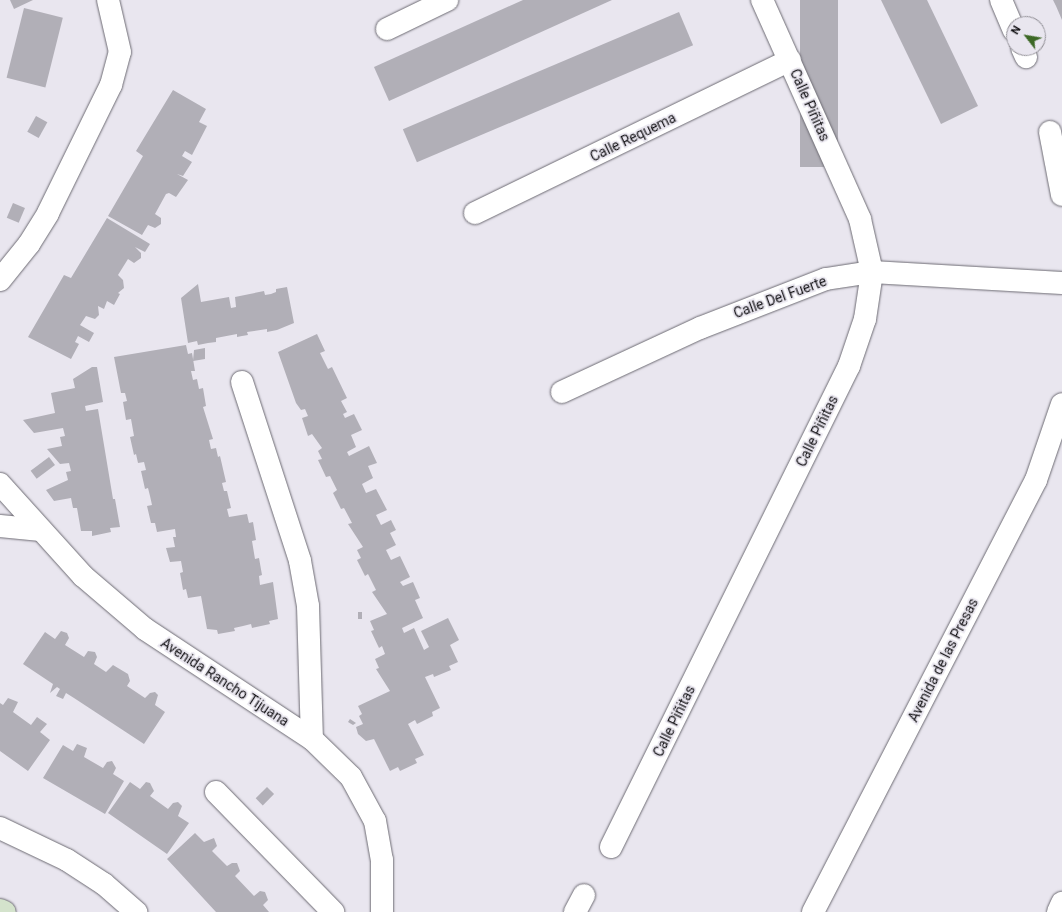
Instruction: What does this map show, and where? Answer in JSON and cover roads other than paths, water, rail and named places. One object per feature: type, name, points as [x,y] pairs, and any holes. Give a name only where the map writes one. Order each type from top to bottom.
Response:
[{"type":"main road","points":[[0,910],[4,912]]},
{"type":"street","points":[[0,280],[29,244],[48,214],[111,85],[120,52],[108,0]]},
{"type":"street","points":[[387,29],[447,0]]},
{"type":"street","name":"Calle Piñitas","points":[[611,847],[849,366],[865,319],[872,272],[860,219],[762,0]]},
{"type":"street","points":[[1000,0],[1007,16]]},
{"type":"street","name":"Calle Requema","points":[[475,213],[790,60]]},
{"type":"street","points":[[1050,132],[1062,194]]},
{"type":"street","name":"Calle Del Fuerte","points":[[562,392],[700,328],[826,279],[872,272],[1062,283]]},
{"type":"street","points":[[242,382],[301,569],[308,606],[312,739]]},
{"type":"street","name":"Avenida de las Presas","points":[[813,912],[1036,480],[1062,404]]},
{"type":"street","name":"Avenida Rancho Tijuana","points":[[0,484],[83,576],[145,629],[312,739],[351,777],[375,821],[382,860],[382,912]]},
{"type":"street","points":[[0,526],[41,530]]},
{"type":"street","points":[[216,792],[333,912]]},
{"type":"street","points":[[0,828],[67,860],[104,884],[136,912]]}]
